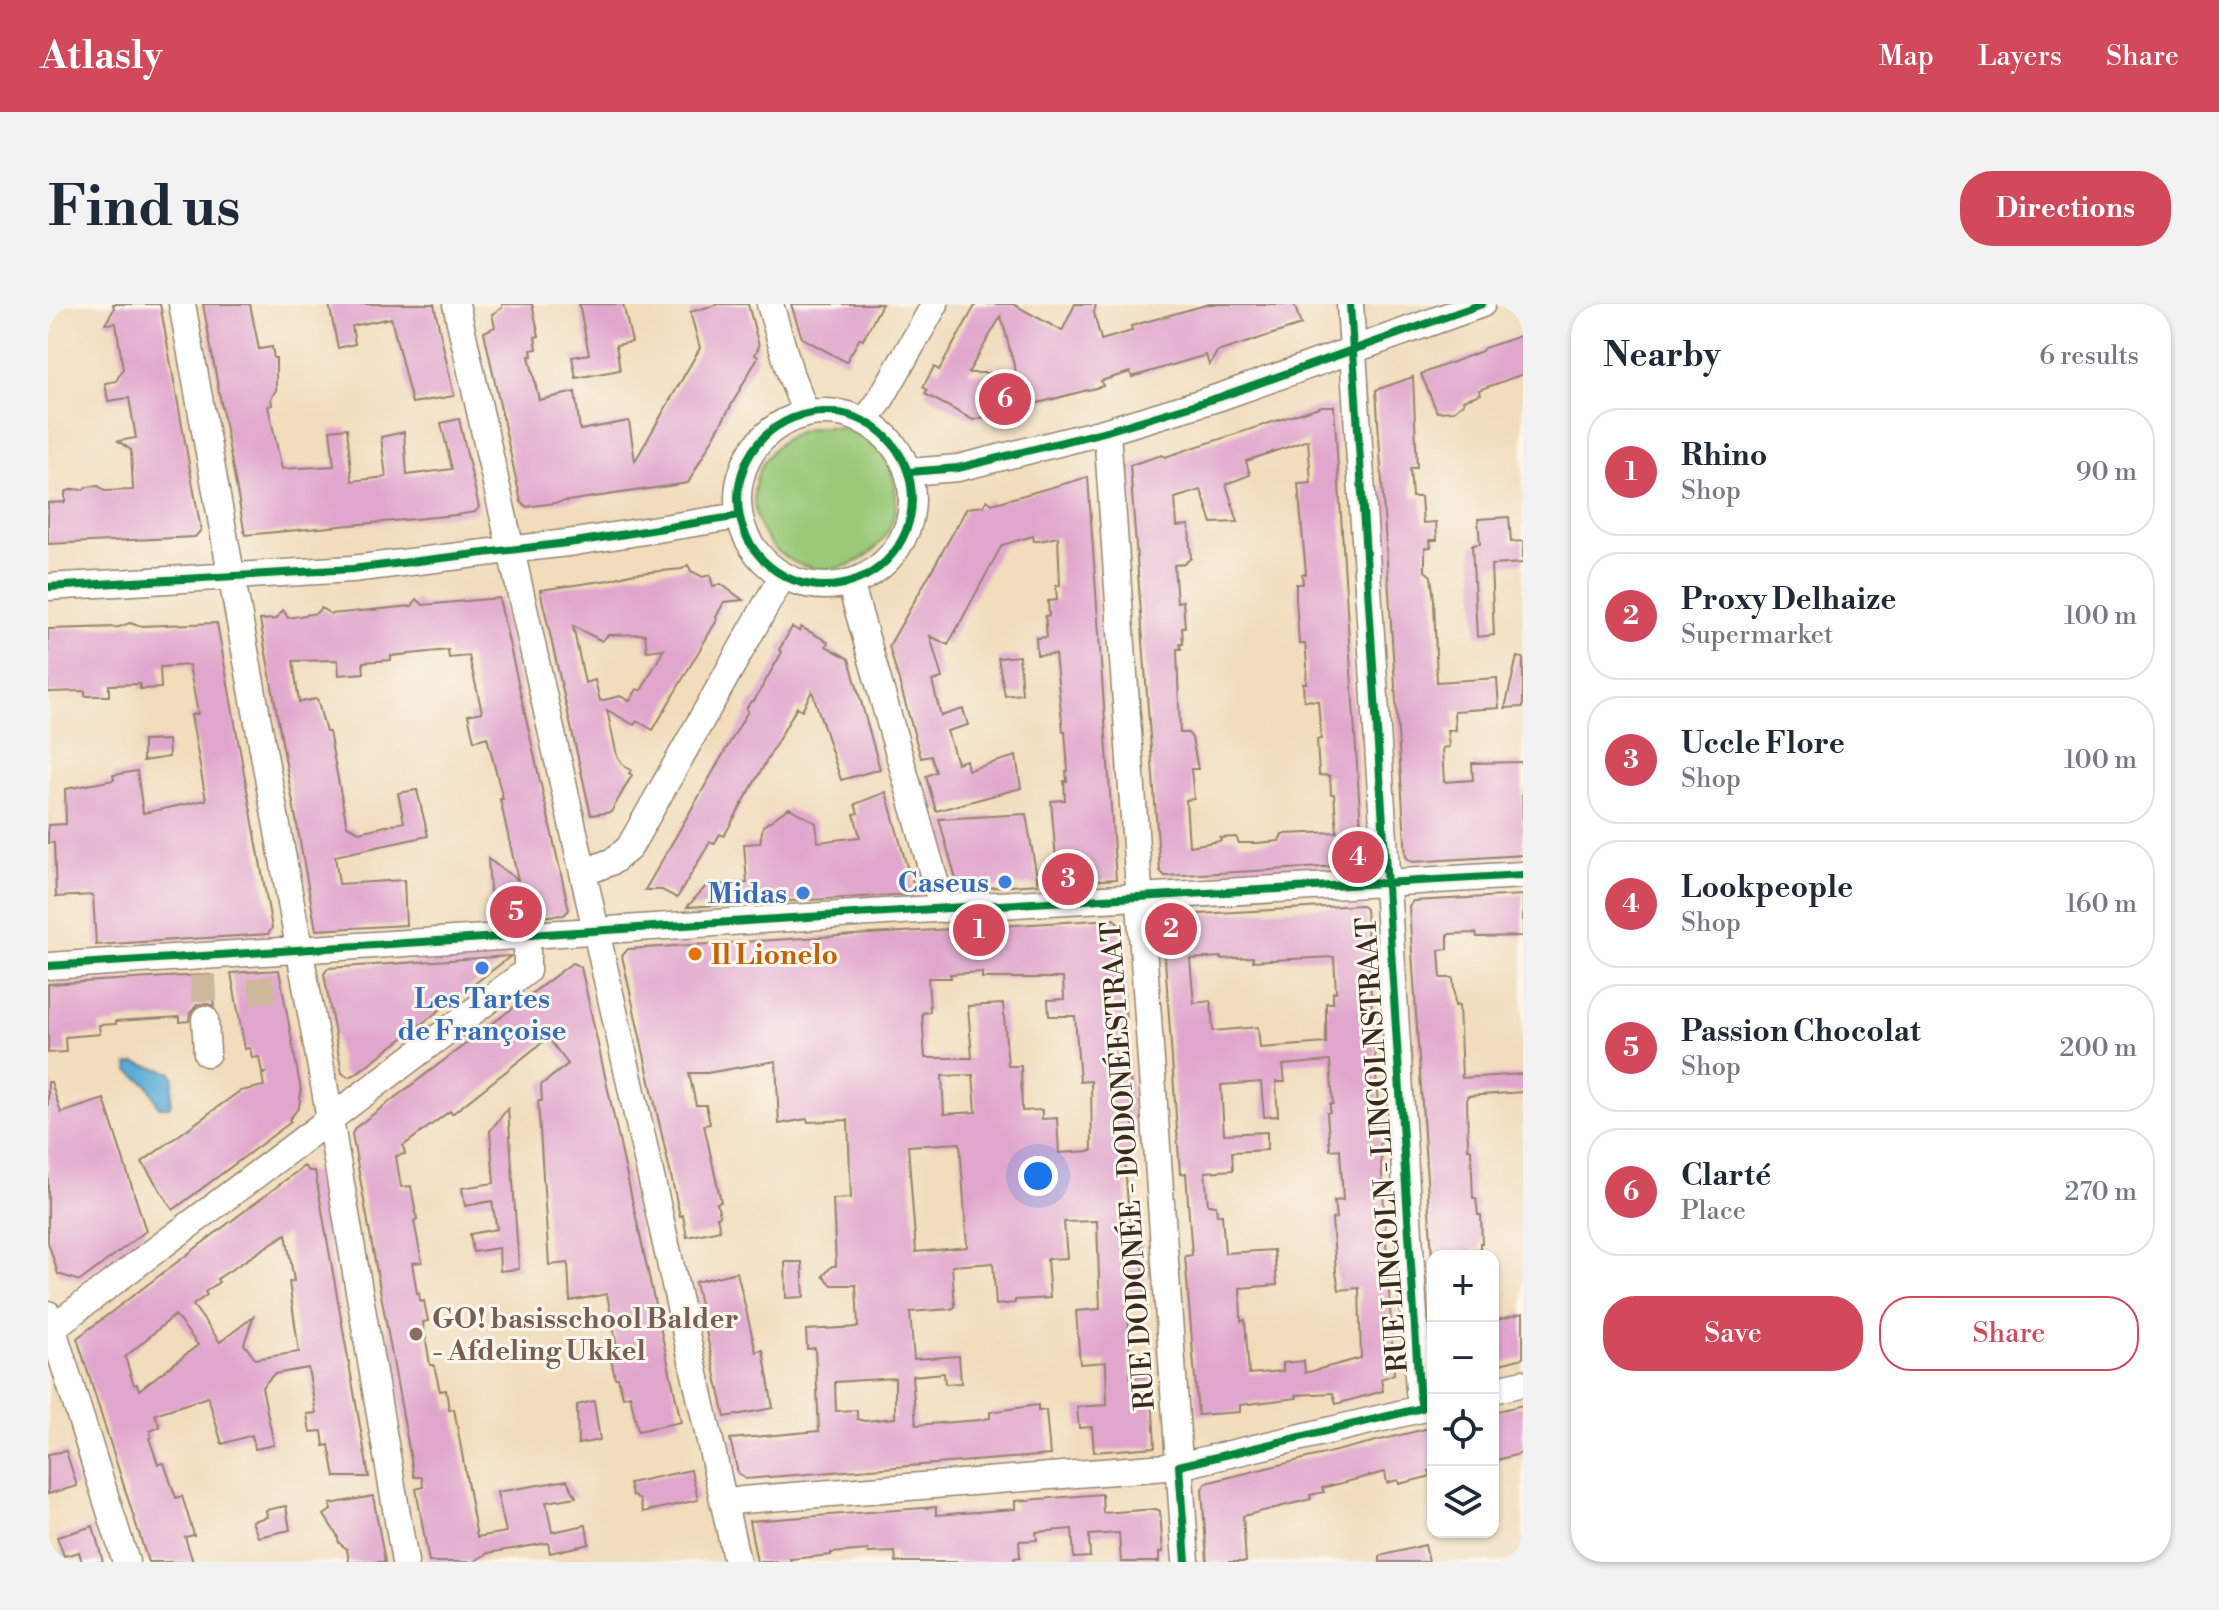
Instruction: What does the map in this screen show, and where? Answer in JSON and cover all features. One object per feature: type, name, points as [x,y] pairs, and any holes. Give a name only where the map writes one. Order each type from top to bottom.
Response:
[{"type":"street","points":[[182,304],[298,950],[293,985],[330,1121],[405,1562]]},
{"type":"street","points":[[456,304],[737,1562]]},
{"type":"street","points":[[770,304],[791,376],[806,413]]},
{"type":"street","points":[[865,421],[935,304]]},
{"type":"street","name":"RUE LINCOLN - LINCOLNSTRAAT","points":[[1350,304],[1419,1391],[1427,1405]]},
{"type":"street","points":[[909,472],[958,468],[1107,431],[1220,397],[1482,304]]},
{"type":"street","points":[[836,412],[865,421],[892,442],[909,472],[912,509],[906,533],[883,564],[850,582],[809,585],[783,575],[759,555],[739,516],[738,486],[748,458],[766,434],[806,413],[836,412]]},
{"type":"street","name":"RUE DODONÉE - DODONÉESTRAAT","points":[[1107,431],[1186,1562]]},
{"type":"street","points":[[48,587],[352,569],[510,550],[739,516]]},
{"type":"street","points":[[583,873],[613,861],[629,848],[783,575]]},
{"type":"street","points":[[850,582],[943,909]]},
{"type":"street","points":[[48,966],[203,966],[298,950],[1523,875]]},
{"type":"street","points":[[126,1562],[49,1324],[330,1121],[527,971],[527,936]]},
{"type":"street","points":[[205,1019],[207,1053]]},
{"type":"street","points":[[1499,1389],[1523,1383]]},
{"type":"street","points":[[725,1503],[1179,1466],[1427,1407]]},
{"type":"green space","points":[[825,427],[852,433],[875,448],[890,471],[896,498],[890,525],[875,548],[852,563],[825,569],[798,563],[775,548],[760,525],[754,498],[760,471],[775,448],[798,433]]},
{"type":"water","points":[[136,1063],[171,1072],[174,1077],[170,1107],[159,1107],[148,1085],[129,1071],[128,1065]]},
{"type":"building","points":[[113,304],[160,304],[201,530],[195,537],[48,544],[48,503],[65,502],[65,492],[99,486],[104,491],[133,490],[131,450],[118,441],[136,438],[129,398],[108,401],[105,383],[116,381],[123,369],[116,323],[105,324],[114,309]]},
{"type":"building","points":[[203,304],[250,304],[259,349],[272,347],[276,358],[276,390],[271,399],[272,405],[268,406],[282,469],[334,466],[330,430],[347,428],[352,481],[386,477],[381,437],[404,432],[407,475],[452,469],[441,423],[459,419],[479,507],[475,512],[456,515],[245,535]]},
{"type":"building","points":[[329,304],[434,304],[454,396],[412,403],[391,318],[352,326],[355,344],[338,348]]},
{"type":"building","points":[[502,304],[532,304],[539,336],[535,337],[537,349],[531,350],[532,356],[529,356],[539,400],[575,392],[580,430],[629,421],[635,461],[700,348],[690,312],[719,304],[748,304],[759,346],[755,355],[758,357],[688,483],[527,507],[521,502],[484,332],[495,327],[492,314],[502,308]]},
{"type":"building","points":[[579,304],[623,304],[632,342],[616,345],[620,370],[576,378],[572,357],[589,354]]},
{"type":"building","points":[[791,304],[882,304],[863,340],[860,338],[846,362],[802,338]]},
{"type":"building","points":[[976,304],[1013,304],[1062,331],[1075,304],[1096,304],[1094,313],[1101,340],[1132,331],[1131,326],[1209,304],[1294,304],[1301,325],[1217,352],[1209,365],[1206,355],[1132,377],[1130,372],[1101,381],[1103,386],[973,420],[925,394],[927,390],[923,387],[934,367],[939,370]],"holes":[[[1001,316],[1016,373],[968,373]]]},
{"type":"building","points":[[1523,335],[1523,374],[1479,390],[1481,394],[1463,400],[1464,403],[1454,411],[1437,412],[1421,374]]},
{"type":"building","points":[[1413,377],[1417,468],[1410,468],[1412,497],[1421,497],[1423,523],[1436,522],[1437,540],[1430,540],[1431,547],[1425,548],[1425,571],[1431,576],[1434,600],[1437,682],[1497,678],[1499,708],[1454,711],[1455,730],[1447,730],[1449,747],[1442,748],[1444,782],[1473,780],[1472,763],[1522,762],[1523,855],[1412,862],[1406,857],[1376,390]]},
{"type":"building","points":[[1322,406],[1334,406],[1363,859],[1358,865],[1165,876],[1160,871],[1130,465],[1162,455],[1165,457]],"holes":[[[1308,440],[1311,483],[1298,484],[1306,574],[1302,574],[1303,584],[1296,584],[1299,644],[1305,644],[1307,663],[1304,700],[1318,701],[1321,739],[1317,740],[1319,775],[1330,776],[1337,832],[1282,834],[1279,841],[1257,843],[1239,843],[1236,837],[1220,838],[1221,841],[1189,846],[1186,800],[1194,799],[1191,769],[1198,769],[1192,738],[1188,733],[1180,733],[1177,649],[1181,649],[1180,644],[1183,644],[1182,627],[1185,627],[1183,601],[1177,602],[1174,565],[1184,564],[1191,558],[1189,525],[1177,526],[1175,498],[1201,490],[1212,523],[1238,522],[1226,484],[1250,475],[1246,461]]]},
{"type":"building","points":[[1088,477],[1116,879],[1058,883],[1051,801],[1065,800],[1064,781],[1067,781],[1068,771],[1065,731],[1055,654],[1037,655],[1036,638],[1047,637],[1045,616],[1049,615],[1048,601],[1057,600],[1056,586],[1060,586],[1058,537],[1034,541],[1033,536],[1002,545],[948,645],[930,636],[942,678],[932,681],[941,716],[963,709],[968,725],[947,731],[957,763],[966,760],[968,770],[1016,756],[1021,788],[936,811],[926,776],[936,772],[931,756],[921,758],[889,646],[967,508],[983,506],[987,500],[992,504]]},
{"type":"building","points":[[1509,517],[1511,542],[1523,541],[1523,563],[1491,565],[1494,635],[1477,637],[1472,545],[1480,544],[1478,519]]},
{"type":"building","points":[[688,565],[691,571],[703,577],[710,575],[713,586],[721,584],[743,600],[724,602],[717,620],[653,730],[637,721],[634,725],[607,710],[617,756],[632,775],[611,812],[591,815],[540,590],[630,574],[682,569]],"holes":[[[573,626],[602,641],[608,635],[645,634],[647,651],[664,649],[641,691],[637,689],[630,701],[620,696],[600,701],[595,680],[585,683]]]},
{"type":"building","points":[[499,598],[569,910],[564,915],[492,920],[488,859],[518,880],[500,799],[503,799],[487,737],[474,741],[468,715],[482,712],[469,656],[449,658],[448,650],[391,656],[391,660],[363,662],[364,673],[339,675],[338,660],[293,661],[299,702],[317,699],[326,732],[329,732],[347,826],[359,832],[404,822],[398,793],[417,790],[428,836],[335,856],[339,884],[404,880],[406,925],[316,930],[260,620],[276,619],[283,610],[288,618],[316,613],[321,608],[331,614],[412,606],[417,599],[423,605]]},
{"type":"building","points":[[130,623],[139,626],[217,623],[272,928],[268,934],[96,945],[93,895],[56,897],[54,843],[48,843],[48,825],[66,824],[65,789],[114,780],[113,775],[137,771],[143,813],[206,800],[191,715],[198,714],[189,665],[160,667],[161,688],[140,689],[140,684],[109,685],[109,696],[85,696],[85,691],[48,692],[48,629],[119,627]]},
{"type":"building","points":[[792,627],[799,631],[801,627],[828,642],[826,646],[849,659],[880,769],[841,780],[812,691],[802,710],[797,707],[724,836],[720,834],[714,844],[710,842],[677,898],[662,890],[645,890],[748,711],[746,709],[754,701],[782,652],[779,650]]},
{"type":"building","points":[[1019,656],[1022,694],[1005,696],[998,658]]},
{"type":"building","points":[[1517,657],[1523,658],[1523,707],[1505,708]]},
{"type":"building","points":[[168,740],[169,757],[143,761],[143,741]]},
{"type":"building","points":[[886,792],[909,874],[912,874],[913,894],[687,907],[706,886],[747,883],[744,844],[760,843],[763,826],[789,808],[816,823],[818,842],[860,837],[854,814],[858,813],[855,804]]},
{"type":"building","points":[[1026,814],[1038,884],[959,890],[939,819]]},
{"type":"building","points":[[1523,895],[1523,936],[1448,934],[1448,949],[1439,950],[1441,978],[1453,978],[1455,1006],[1459,1005],[1462,1078],[1523,1074],[1523,1092],[1467,1096],[1473,1198],[1476,1198],[1478,1215],[1481,1215],[1480,1249],[1432,1250],[1409,906],[1413,901]]},
{"type":"building","points":[[1361,905],[1366,909],[1394,1374],[1381,1379],[1383,1391],[1336,1404],[1333,1393],[1296,1395],[1297,1398],[1240,1405],[1240,1412],[1198,1415],[1185,1256],[1192,1255],[1186,1173],[1180,1174],[1162,916]],"holes":[[[1253,957],[1253,961],[1334,957],[1336,992],[1333,992],[1333,1003],[1326,1003],[1326,1043],[1260,1048],[1258,1027],[1213,1031],[1211,1001],[1194,1003],[1190,959]],[[1330,1061],[1333,1104],[1330,1104],[1330,1112],[1327,1113],[1330,1150],[1340,1149],[1343,1200],[1334,1201],[1336,1218],[1332,1219],[1336,1272],[1339,1290],[1359,1288],[1361,1358],[1305,1373],[1304,1361],[1283,1363],[1283,1371],[1249,1374],[1245,1320],[1241,1321],[1240,1288],[1277,1285],[1274,1250],[1225,1253],[1222,1215],[1217,1215],[1216,1205],[1208,1205],[1205,1172],[1233,1170],[1232,1152],[1267,1150],[1267,1132],[1224,1134],[1221,1085],[1261,1082],[1264,1117],[1278,1116],[1276,1082],[1285,1082],[1283,1065]]]},
{"type":"building","points":[[1114,919],[1119,924],[1135,1149],[1124,1150],[1129,1218],[1140,1217],[1146,1306],[1128,1307],[1130,1377],[1151,1376],[1155,1447],[1094,1452],[1092,1427],[1079,1428],[1077,1407],[1107,1405],[1106,1362],[1080,1364],[1076,1311],[1100,1309],[1097,1221],[1064,1222],[1067,1258],[1047,1259],[1050,1298],[1015,1300],[1015,1303],[996,1305],[993,1263],[952,1266],[955,1307],[910,1312],[914,1359],[959,1356],[961,1383],[945,1384],[944,1373],[912,1376],[916,1425],[980,1420],[990,1418],[990,1412],[1038,1405],[1038,1411],[1046,1410],[1050,1455],[745,1479],[738,1473],[730,1439],[819,1431],[815,1348],[807,1349],[806,1330],[858,1327],[856,1285],[832,1285],[823,1276],[832,1266],[836,1266],[833,1199],[851,1198],[848,1120],[808,1122],[807,1119],[779,1124],[776,1061],[707,1073],[689,1073],[696,1105],[706,1105],[710,1124],[704,1125],[721,1202],[717,1203],[720,1230],[687,1237],[622,956],[628,949]],"holes":[[[982,972],[982,978],[1063,978],[1064,999],[1048,1000],[1049,1016],[1075,1016],[1080,1082],[1091,1081],[1092,1151],[1059,1153],[1057,1118],[1042,1119],[1042,1110],[1022,1111],[1021,1066],[1008,1066],[1003,1004],[968,1006],[972,1058],[925,1058],[922,1013],[930,1012],[928,978],[951,978],[950,974]],[[973,1075],[976,1112],[944,1114],[942,1076]],[[960,1143],[967,1247],[916,1252],[908,1146]],[[895,1378],[895,1418],[864,1421],[857,1419],[857,1410],[836,1411],[835,1382]]]},
{"type":"building","points":[[511,956],[354,1075],[348,1077],[342,1073],[324,974],[328,968]]},
{"type":"building","points":[[572,963],[581,967],[681,1422],[638,1431],[630,1395],[623,1397],[618,1378],[615,1378],[611,1359],[619,1358],[607,1294],[570,1301],[568,1263],[549,1265],[538,1101],[542,1101],[541,1085],[568,1064],[548,1038],[452,1114],[450,1111],[403,1146],[405,1154],[396,1156],[401,1187],[411,1186],[417,1219],[414,1221],[422,1262],[412,1263],[417,1293],[420,1302],[424,1301],[428,1321],[423,1322],[430,1365],[434,1365],[440,1391],[446,1390],[449,1410],[454,1409],[477,1537],[506,1532],[497,1492],[567,1480],[576,1497],[546,1502],[552,1532],[586,1525],[589,1544],[550,1553],[548,1543],[488,1553],[473,1562],[429,1562],[416,1489],[423,1487],[422,1477],[414,1477],[352,1134],[355,1128]]},
{"type":"building","points":[[279,970],[301,1091],[299,1107],[289,1120],[291,1122],[173,1210],[142,1162],[240,1091],[264,1086],[262,1075],[265,1073],[262,1073],[259,1057],[252,1058],[250,1048],[245,1049],[231,973]]},
{"type":"building","points":[[211,975],[214,1006],[205,1003],[197,1005],[190,1013],[189,1021],[180,1022],[180,1017],[116,1021],[116,1024],[99,1025],[100,1034],[65,1037],[66,1052],[48,1053],[48,984]]},
{"type":"building","points":[[48,1082],[51,1082],[61,1113],[104,1099],[146,1231],[80,1281],[58,1274],[48,1242]]},
{"type":"building","points":[[508,1108],[519,1269],[500,1271],[499,1248],[473,1252],[470,1234],[497,1229],[492,1201],[465,1206],[462,1188],[494,1183],[490,1131]]},
{"type":"building","points":[[304,1166],[309,1171],[315,1171],[369,1477],[335,1477],[329,1445],[324,1446],[322,1431],[310,1432],[307,1414],[316,1413],[308,1368],[274,1374],[262,1387],[274,1445],[255,1449],[252,1435],[222,1444],[208,1397],[155,1414],[160,1427],[150,1431],[152,1437],[149,1438],[158,1464],[164,1463],[176,1498],[182,1496],[194,1535],[185,1537],[193,1562],[148,1562],[77,1338]],"holes":[[[286,1234],[294,1281],[289,1282],[299,1352],[255,1359],[244,1344],[253,1317],[220,1342],[193,1305],[207,1295],[205,1292],[219,1282],[217,1279]],[[175,1315],[198,1345],[139,1390],[137,1384],[134,1385],[125,1357]]]},
{"type":"building","points":[[785,1262],[802,1262],[804,1297],[786,1298]]},
{"type":"building","points":[[737,1272],[756,1352],[763,1350],[773,1408],[725,1417],[695,1282]]},
{"type":"building","points":[[1523,1313],[1523,1358],[1499,1364],[1499,1319]]},
{"type":"building","points":[[594,1401],[600,1440],[578,1444],[577,1405]]},
{"type":"building","points":[[1523,1405],[1523,1453],[1499,1459],[1499,1411]]},
{"type":"building","points":[[1427,1428],[1427,1477],[1399,1484],[1398,1480],[1387,1483],[1385,1472],[1322,1488],[1324,1492],[1310,1495],[1311,1499],[1243,1516],[1246,1562],[1207,1562],[1202,1489],[1206,1483]]},
{"type":"building","points":[[66,1451],[77,1486],[48,1494],[48,1454]]},
{"type":"building","points":[[691,1470],[698,1500],[643,1512],[640,1500],[632,1495],[629,1483]]},
{"type":"building","points":[[1102,1494],[1103,1513],[1160,1511],[1163,1552],[1159,1552],[1159,1562],[1121,1562],[1119,1533],[1089,1535],[1090,1557],[1074,1558],[1072,1529],[1036,1532],[1037,1540],[1019,1541],[1020,1557],[1014,1558],[1015,1562],[896,1562],[895,1552],[868,1553],[868,1550],[790,1559],[791,1562],[757,1562],[749,1521],[936,1507],[936,1515],[976,1512],[1015,1509],[1015,1501]]},
{"type":"building","points":[[373,1496],[385,1562],[349,1562],[347,1549],[339,1543],[324,1515],[331,1510],[330,1504]]},
{"type":"building","points":[[286,1506],[290,1530],[258,1537],[252,1521],[267,1517],[266,1510]]},
{"type":"building","points":[[93,1526],[103,1562],[82,1562],[79,1552],[64,1556],[57,1537]]},
{"type":"building","points":[[1425,1545],[1429,1562],[1380,1562],[1380,1556]]},
{"type":"tunnel","points":[[203,975],[205,1019]]},
{"type":"tunnel","points":[[249,992],[282,987]]},
{"type":"cycle path","points":[[1186,1562],[1179,1466],[1422,1408],[1350,304]]},
{"type":"cycle path","points":[[909,472],[958,468],[1107,431],[1220,397],[1482,304]]},
{"type":"cycle path","points":[[825,412],[858,418],[887,437],[906,466],[912,499],[906,532],[887,561],[858,580],[825,586],[792,580],[763,561],[744,532],[738,499],[744,466],[763,437],[792,418],[825,412]]},
{"type":"cycle path","points":[[48,587],[352,569],[575,542],[739,516]]},
{"type":"cycle path","points":[[48,966],[964,907],[1523,875]]},
{"type":"place","name":"Clarté","points":[[1005,399]]},
{"type":"place","name":"Lookpeople","points":[[1358,857]]},
{"type":"place","name":"Uccle Flore","points":[[1068,879]]},
{"type":"place","name":"Caseus","points":[[1005,882]]},
{"type":"place","name":"Midas","points":[[803,893]]},
{"type":"place","name":"Passion Chocolat","points":[[516,912]]},
{"type":"place","name":"Proxy Delhaize","points":[[1171,929]]},
{"type":"place","name":"Rhino","points":[[979,930]]},
{"type":"place","name":"Il Lionelo","points":[[695,954]]},
{"type":"place","name":"Les Tartes de Françoise","points":[[482,968]]},
{"type":"place","name":"GO! basisschool Balder - Afdeling Ukkel","points":[[416,1334]]}]
